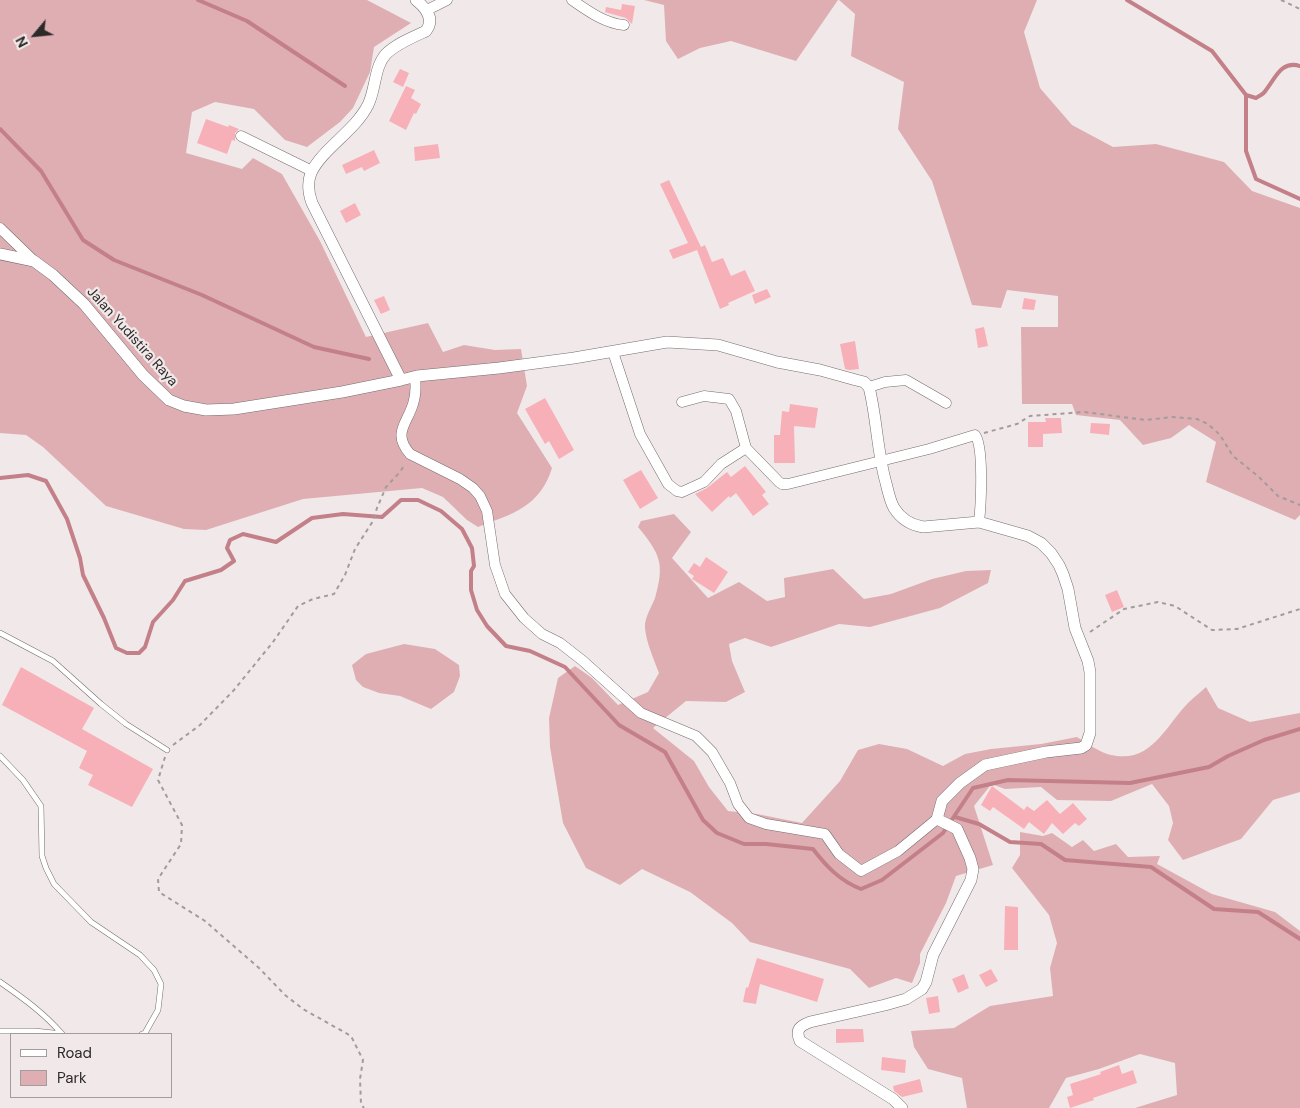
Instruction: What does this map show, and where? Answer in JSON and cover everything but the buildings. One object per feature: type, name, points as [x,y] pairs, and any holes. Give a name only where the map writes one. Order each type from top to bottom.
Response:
[{"type":"street","points":[[401,380],[312,202],[308,188],[312,171],[317,164],[360,118],[374,90],[379,67],[386,54],[426,31],[429,27],[431,22],[427,10],[416,0]]},
{"type":"street","points":[[427,10],[447,0]]},
{"type":"street","points":[[572,0],[603,20],[624,25]]},
{"type":"street","points":[[241,136],[312,171]]},
{"type":"street","points":[[0,228],[34,261]]},
{"type":"street","name":"Jalan Yudistira Raya","points":[[0,254],[34,261],[53,275],[84,304],[143,375],[169,400],[184,406],[206,410],[234,409],[342,392],[415,377],[499,368],[613,352],[667,342],[718,345],[777,362],[820,370],[864,382],[869,387]]},
{"type":"street","points":[[613,352],[640,434],[668,484],[676,492],[682,492],[704,482],[721,464],[746,448]]},
{"type":"street","points":[[415,377],[416,390],[413,405],[402,427],[401,436],[405,448],[410,454],[460,479],[474,488],[480,496],[487,511],[495,565],[505,594],[524,618],[542,634],[560,643],[583,661],[641,713],[696,736],[712,752],[730,783],[738,804],[748,818],[766,824],[826,834],[839,854],[861,871],[898,850],[941,821]]},
{"type":"street","points":[[941,821],[942,802],[960,783],[985,765],[1046,752],[1081,748],[1086,745],[1090,733],[1090,672],[1088,661],[1079,638],[1063,574],[1051,553],[1028,536],[979,522],[923,527],[914,525],[894,508],[879,461],[869,387],[884,382],[906,380],[946,402]]},
{"type":"street","points":[[682,402],[704,396],[730,399],[736,411],[746,448],[779,482],[785,484],[975,435],[979,445],[981,499],[979,522]]},
{"type":"street","points":[[902,1108],[894,1099],[800,1040],[797,1034],[800,1027],[810,1022],[886,1005],[906,999],[922,990],[934,954],[972,880],[973,870],[970,858],[957,829],[941,821]]},
{"type":"lane","points":[[0,633],[53,661],[100,704],[126,724],[167,750]]},
{"type":"lane","points":[[0,756],[23,780],[41,806],[42,856],[54,884],[91,922],[140,955],[154,970],[160,984],[158,1010],[145,1033]]},
{"type":"lane","points":[[0,982],[34,1006],[61,1033]]},
{"type":"lane","points":[[0,1031],[53,1033]]},
{"type":"path","points":[[1281,0],[1300,9]]},
{"type":"path","points":[[975,435],[1017,424],[1030,416],[1084,412],[1146,420],[1172,417],[1197,419],[1208,424],[1220,435],[1233,456],[1259,477],[1278,496],[1300,505]]},
{"type":"path","points":[[364,1108],[361,1104],[360,1080],[363,1060],[351,1036],[303,1009],[291,1000],[259,968],[205,921],[159,892],[158,879],[181,844],[182,825],[158,780],[167,750],[200,724],[234,690],[273,642],[298,606],[313,599],[334,594],[345,575],[355,549],[373,521],[386,487],[400,472],[410,454]]},
{"type":"path","points":[[1079,638],[1124,609],[1158,602],[1175,606],[1212,630],[1237,629],[1300,609]]},
{"type":"green space","points":[[0,0],[367,0],[411,23],[374,47],[370,72],[353,108],[340,122],[307,147],[285,140],[254,109],[215,102],[192,112],[186,153],[242,169],[253,158],[282,174],[320,241],[366,337],[428,323],[443,352],[464,345],[495,350],[521,349],[527,386],[517,413],[552,468],[540,492],[513,513],[478,527],[467,520],[443,497],[422,488],[303,499],[206,530],[184,529],[106,506],[43,447],[26,435],[0,433]]},
{"type":"green space","points":[[644,0],[838,0],[796,61],[731,41],[700,48],[678,59],[666,41],[664,5]]},
{"type":"green space","points":[[839,0],[1037,0],[1024,32],[1040,88],[1072,125],[1113,147],[1156,144],[1224,162],[1252,191],[1300,208],[1300,515],[1295,520],[1206,482],[1216,442],[1189,425],[1171,438],[1143,445],[1120,420],[1076,415],[1072,404],[1022,404],[1021,327],[1058,327],[1058,296],[1007,290],[1001,308],[972,305],[932,181],[898,129],[904,82],[851,56],[855,14]]},
{"type":"green space","points":[[674,514],[691,532],[672,558],[708,598],[739,582],[767,601],[785,597],[784,578],[833,569],[864,599],[891,594],[932,579],[966,571],[991,570],[988,583],[940,608],[870,627],[839,624],[771,647],[745,638],[729,644],[732,661],[745,692],[726,702],[686,701],[653,728],[694,761],[709,787],[728,811],[757,814],[802,823],[840,781],[858,750],[879,744],[907,749],[943,766],[965,754],[991,749],[1041,744],[1077,737],[1107,754],[1125,756],[1137,754],[1147,749],[1156,741],[1189,702],[1206,687],[1218,708],[1250,722],[1300,713],[1300,792],[1273,800],[1241,839],[1183,860],[1168,840],[1173,823],[1169,806],[1152,784],[1111,801],[1057,800],[1041,787],[1005,789],[994,785],[990,786],[974,806],[993,865],[956,876],[946,903],[920,954],[920,963],[912,983],[896,978],[869,988],[850,969],[750,942],[732,923],[690,892],[642,869],[620,885],[586,868],[563,823],[550,747],[549,718],[558,678],[575,666],[592,678],[618,705],[648,692],[659,673],[648,642],[645,624],[655,598],[660,567],[656,552],[638,527],[641,521]]},
{"type":"green space","points":[[404,644],[435,649],[459,665],[460,676],[454,692],[431,709],[400,696],[379,693],[363,687],[356,680],[352,665],[366,654]]},
{"type":"green space","points":[[1020,832],[1043,836],[1052,833],[1072,847],[1083,840],[1094,851],[1116,844],[1128,857],[1160,856],[1157,864],[1212,894],[1275,912],[1300,931],[1300,1108],[1135,1108],[1177,1095],[1175,1063],[1140,1054],[1099,1069],[1066,1078],[1049,1108],[967,1108],[962,1078],[928,1069],[914,1047],[911,1031],[954,1028],[990,1006],[1053,996],[1050,968],[1057,943],[1049,915],[1012,868],[1020,855]]},
{"type":"waterway","points":[[198,0],[247,21],[345,86]]},
{"type":"waterway","points":[[1127,0],[1212,51],[1246,95],[1246,151],[1256,179],[1300,199]]},
{"type":"waterway","points":[[1246,95],[1256,98],[1264,93],[1283,68],[1293,65],[1300,66]]},
{"type":"waterway","points":[[0,129],[41,171],[83,240],[114,260],[202,295],[314,347],[369,359]]},
{"type":"waterway","points":[[0,478],[28,475],[46,481],[67,519],[80,558],[83,575],[116,648],[127,653],[139,653],[145,647],[153,622],[173,600],[185,581],[221,570],[234,561],[227,548],[230,540],[243,534],[276,542],[312,518],[343,514],[382,517],[401,500],[418,500],[441,511],[462,529],[472,548],[474,566],[471,571],[471,590],[477,610],[487,626],[506,646],[530,651],[565,667],[619,725],[665,752],[703,820],[717,833],[744,844],[766,844],[813,849],[834,872],[846,882],[861,889],[882,880],[943,833],[973,788],[1008,780],[1130,783],[1209,767],[1228,756],[1264,740],[1300,729]]},
{"type":"waterway","points":[[955,817],[979,824],[1010,842],[1041,844],[1065,860],[1151,867],[1214,909],[1258,912],[1300,939]]}]
